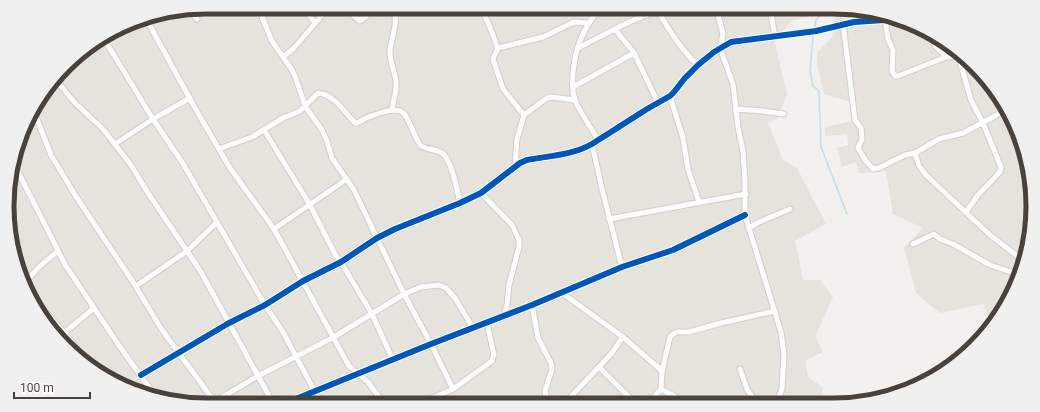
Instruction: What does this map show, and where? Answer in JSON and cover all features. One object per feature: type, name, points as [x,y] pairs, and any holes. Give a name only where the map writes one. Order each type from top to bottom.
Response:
[{"type":"street","points":[[194,14],[197,18]]},
{"type":"street","points":[[261,14],[272,41],[295,76],[305,106],[322,130],[332,158],[354,190],[404,294],[453,389]]},
{"type":"street","points":[[308,14],[315,23]]},
{"type":"street","points":[[283,58],[323,14]]},
{"type":"street","points":[[353,14],[360,20],[368,14]]},
{"type":"street","points":[[392,110],[396,82],[390,50],[394,36],[396,14]]},
{"type":"street","points":[[484,14],[498,48],[493,59],[503,89],[524,115]]},
{"type":"street","points":[[595,14],[583,33],[578,48],[573,67],[573,87],[575,100],[598,140]]},
{"type":"street","points":[[578,48],[615,29],[651,14]]},
{"type":"street","points":[[660,14],[684,50],[698,65]]},
{"type":"street","points":[[718,14],[722,34],[720,48],[733,84],[744,160],[746,194],[745,215],[781,332],[784,356],[782,389],[778,398]]},
{"type":"street","points":[[771,14],[775,37]]},
{"type":"street","points":[[141,375],[229,323],[265,305],[303,281],[341,262],[377,238],[481,193],[515,166],[527,160],[574,151],[592,144],[670,96],[698,65],[720,48],[737,40],[775,37],[813,31],[843,24],[881,20]]},
{"type":"street","points":[[885,21],[888,38],[893,50],[892,71],[894,76],[898,76],[946,57],[954,56]]},
{"type":"street","points":[[498,48],[543,37],[574,22],[589,23]]},
{"type":"street","points":[[148,23],[230,168],[274,229],[349,366],[368,382],[380,398]]},
{"type":"street","points":[[843,24],[855,120],[861,128],[862,138],[858,148],[866,161],[873,168],[879,168],[915,152],[932,142],[963,133],[1001,113]]},
{"type":"street","points":[[615,29],[634,53],[658,103]]},
{"type":"street","points":[[106,42],[153,119],[182,162],[265,305],[283,332],[318,398]]},
{"type":"street","points":[[934,42],[936,47],[946,57]]},
{"type":"street","points":[[573,87],[634,53]]},
{"type":"street","points":[[961,62],[971,100],[1001,170],[978,194],[966,212]]},
{"type":"street","points":[[59,83],[74,102],[97,123],[131,164],[148,193],[201,272],[270,398]]},
{"type":"street","points":[[219,149],[252,137],[283,118],[300,111],[318,93],[330,97],[355,124],[392,110],[400,110],[405,114],[421,146],[440,152],[446,157],[451,169],[460,203]]},
{"type":"street","points":[[670,96],[683,138],[688,169],[699,202]]},
{"type":"street","points":[[515,166],[517,139],[524,115],[547,98],[551,97],[575,100]]},
{"type":"street","points":[[115,144],[153,119],[190,98]]},
{"type":"street","points":[[736,109],[784,114]]},
{"type":"street","points":[[36,117],[51,154],[77,198],[136,286],[162,330],[212,398]]},
{"type":"street","points":[[264,130],[310,205],[336,256],[372,314],[394,360]]},
{"type":"street","points":[[592,144],[609,219],[622,266]]},
{"type":"street","points":[[915,152],[919,166],[926,176],[990,235],[1019,257]]},
{"type":"street","points":[[18,171],[66,266],[151,390]]},
{"type":"street","points":[[274,229],[347,179]]},
{"type":"street","points":[[481,193],[512,225],[519,240],[519,247],[509,285],[508,299],[504,316]]},
{"type":"street","points":[[609,219],[746,194]]},
{"type":"street","points":[[749,228],[759,222],[790,209]]},
{"type":"street","points":[[299,398],[431,344],[532,305],[622,266],[674,250],[745,215]]},
{"type":"street","points":[[136,286],[187,251],[217,222]]},
{"type":"street","points":[[914,244],[934,234],[940,239],[953,244],[990,265],[1013,274]]},
{"type":"street","points":[[28,278],[58,251]]},
{"type":"street","points":[[224,398],[258,376],[296,358],[334,337],[404,294],[429,285],[439,285],[446,288],[455,298],[473,328]]},
{"type":"street","points":[[562,292],[623,337],[662,372]]},
{"type":"street","points":[[532,305],[538,338],[551,363],[552,369],[546,391],[547,398]]},
{"type":"street","points":[[64,333],[94,308]]},
{"type":"street","points":[[45,311],[73,344]]},
{"type":"street","points":[[654,398],[662,389],[662,372],[672,334],[677,332],[689,332],[775,311]]},
{"type":"street","points":[[433,398],[453,389],[492,361],[494,355],[487,323]]},
{"type":"street","points":[[570,398],[612,354],[623,337]]},
{"type":"street","points":[[600,367],[630,398]]},
{"type":"street","points":[[740,369],[747,389],[752,398]]},
{"type":"street","points":[[662,389],[677,398]]},
{"type":"shaded area","points":[[193,14],[810,14],[810,16],[791,21],[774,39],[787,94],[777,119],[768,123],[783,160],[797,168],[826,224],[795,241],[803,280],[820,280],[833,297],[815,336],[823,352],[805,361],[808,377],[823,387],[821,398],[193,398],[144,388],[99,366],[79,350],[70,342],[46,313],[34,291],[24,268],[14,219],[14,193],[24,144],[46,99],[70,70],[99,46],[144,24]]},
{"type":"shaded area","points":[[835,14],[847,14],[896,24],[941,46],[970,70],[994,99],[1016,144],[1026,193],[1026,219],[1016,268],[1006,291],[989,319],[983,304],[940,313],[916,293],[904,248],[923,228],[893,214],[886,171],[860,173],[855,162],[842,167],[837,148],[848,145],[847,134],[825,136],[825,127],[853,121],[851,102],[824,94],[817,64],[817,52],[832,38]]},
{"type":"waterway","points":[[821,14],[816,20],[810,71],[813,86],[819,91],[821,147],[847,214]]},
{"type":"cycle path","points":[[141,375],[229,323],[265,305],[303,281],[341,262],[377,238],[481,193],[520,163],[527,160],[560,155],[585,148],[670,96],[698,65],[714,52],[731,42],[816,31],[854,22],[881,20]]},
{"type":"cycle path","points":[[298,398],[532,305],[622,267],[673,250],[745,215]]}]
